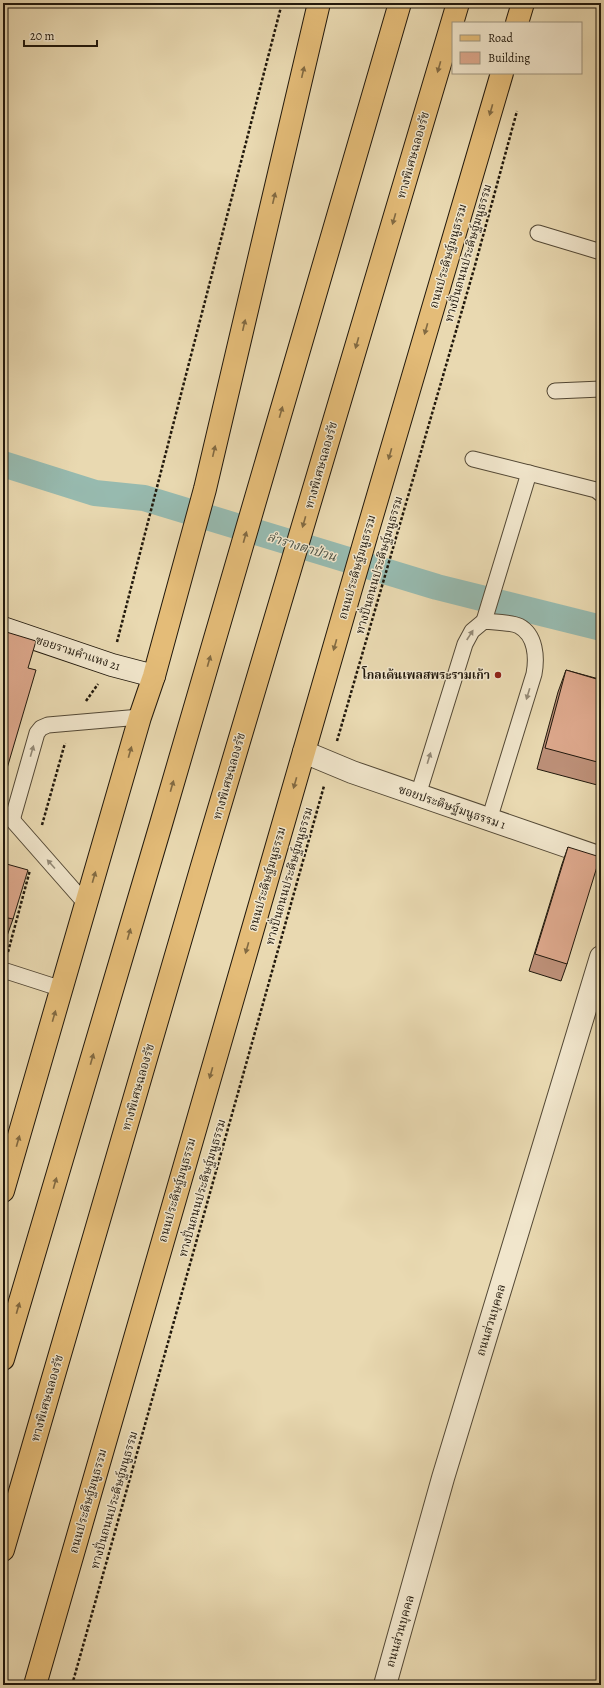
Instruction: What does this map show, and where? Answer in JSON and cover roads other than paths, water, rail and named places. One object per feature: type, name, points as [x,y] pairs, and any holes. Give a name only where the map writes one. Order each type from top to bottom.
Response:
[{"type":"main road","points":[[3,1191],[140,717],[154,676],[195,527],[319,3]]},
{"type":"main road","points":[[3,1359],[161,824],[400,3]]},
{"type":"main road","name":"ทางพิเศษฉลองรัช","points":[[452,22],[458,3]]},
{"type":"main road","points":[[517,22],[522,3]]},
{"type":"main road","name":"ทางพิเศษฉลองรัช","points":[[3,1550],[204,859],[452,23]]},
{"type":"main road","name":"ถนนประดิษฐ์มนูธรรม","points":[[35,1685],[364,540],[502,74]]},
{"type":"street","name":"ซอยรามคำแหง 21","points":[[3,628],[112,665],[154,676]]},
{"type":"street","name":"ซอยประดิษฐ์มนูธรรม 1","points":[[304,752],[352,772],[601,858]]},
{"type":"street","name":"ถนนส่วนบุคคล","points":[[385,1685],[443,1478],[601,957]]},
{"type":"lane","points":[[538,233],[601,252]]},
{"type":"lane","points":[[555,391],[601,388]]},
{"type":"lane","points":[[473,459],[596,490],[601,494]]},
{"type":"lane","points":[[418,795],[465,644],[472,631],[484,621],[529,473]]},
{"type":"lane","points":[[484,621],[518,626],[529,635],[536,659],[534,674],[489,820]]},
{"type":"lane","points":[[86,904],[14,822],[13,818],[35,740],[41,728],[48,725],[140,717]]},
{"type":"lane","points":[[3,970],[62,989]]},
{"type":"waterway","name":"ลำรางตาป่วน","points":[[3,464],[95,493],[144,498],[437,587],[601,628]]},
{"type":"place","name":"โกลเด้นเพลสพระรามเก้า","points":[[498,675]]}]
